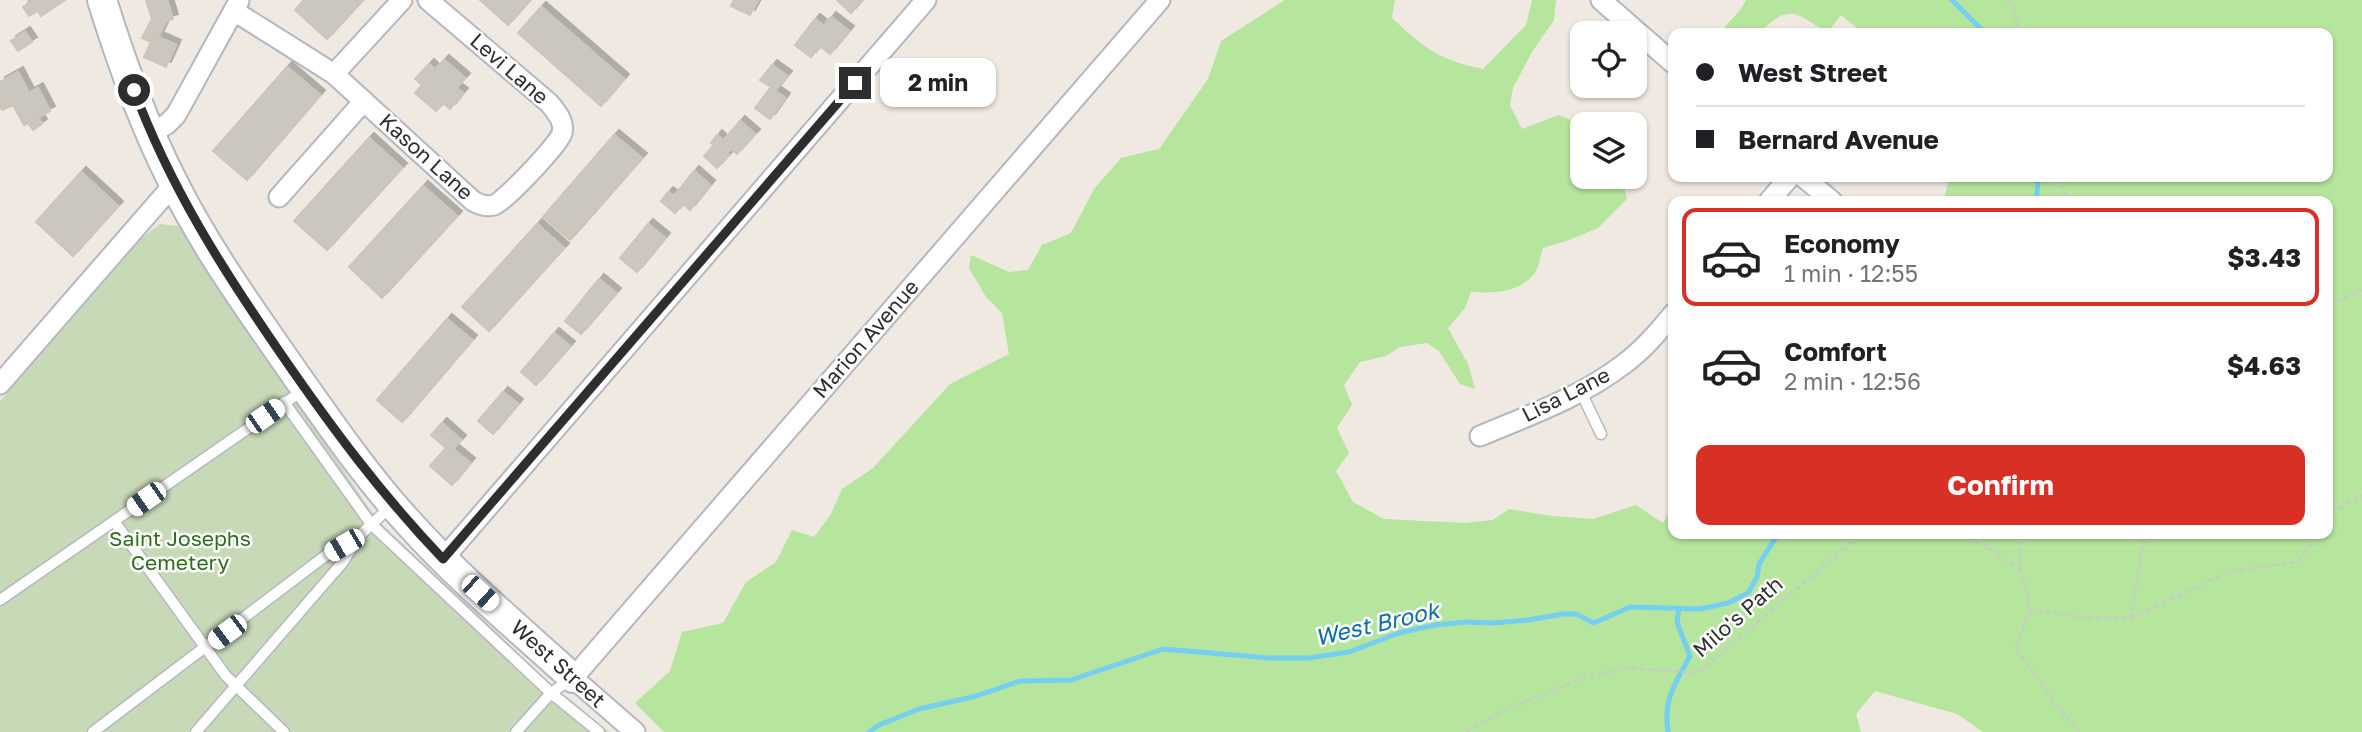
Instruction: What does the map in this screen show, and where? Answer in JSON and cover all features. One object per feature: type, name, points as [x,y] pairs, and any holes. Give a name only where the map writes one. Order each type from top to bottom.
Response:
[{"type":"street","name":"West Street","points":[[102,0],[174,184],[295,395],[393,505],[562,685],[635,732]]},
{"type":"street","points":[[334,74],[402,0]]},
{"type":"street","name":"Levi Lane","points":[[428,0],[549,103],[561,118],[562,132],[554,146],[505,198],[490,206]]},
{"type":"street","points":[[443,559],[926,0]]},
{"type":"street","name":"Marion Avenue","points":[[562,685],[1160,0]]},
{"type":"street","points":[[1601,0],[1668,59]]},
{"type":"street","points":[[152,133],[176,115],[237,5]]},
{"type":"street","name":"Kason Lane","points":[[237,5],[334,74],[467,197],[479,204],[490,206]]},
{"type":"street","name":"Kason Lane","points":[[279,197],[364,101]]},
{"type":"street","points":[[1773,196],[1786,182]]},
{"type":"street","points":[[1809,182],[1826,196]]},
{"type":"street","points":[[0,384],[174,184]]},
{"type":"street","name":"Lisa Lane","points":[[1480,436],[1581,392],[1626,362],[1668,319]]},
{"type":"lane","points":[[1581,392],[1601,434]]},
{"type":"lane","points":[[0,600],[295,395],[371,524],[562,685],[599,732]]},
{"type":"lane","points":[[196,732],[343,562],[359,536],[393,505]]},
{"type":"lane","points":[[114,521],[235,687],[284,732]]},
{"type":"lane","points":[[93,732],[329,553],[359,536]]},
{"type":"lane","points":[[516,732],[562,685]]},
{"type":"path","points":[[2007,0],[2014,6],[2017,28]]},
{"type":"path","points":[[2333,303],[2362,290]]},
{"type":"path","points":[[2333,513],[2362,495]]},
{"type":"path","name":"Milo's Path","points":[[1466,732],[1506,710],[1584,678],[1625,668],[1699,673],[1852,539]]},
{"type":"path","points":[[1971,539],[1985,545],[2021,571]]},
{"type":"path","points":[[2021,539],[2021,571],[2031,610],[2015,647],[2079,732]]},
{"type":"path","points":[[2131,618],[2143,539]]},
{"type":"path","points":[[2031,610],[2091,618],[2131,618],[2230,571],[2298,562],[2314,539]]},
{"type":"green space","points":[[1285,0],[1395,0],[1392,18],[1414,37],[1443,57],[1483,69],[1526,25],[1532,0],[1556,0],[1554,20],[1532,52],[1513,88],[1510,105],[1522,129],[1559,115],[1570,120],[1570,189],[1625,189],[1627,199],[1598,228],[1543,248],[1536,271],[1528,281],[1513,289],[1471,292],[1465,308],[1448,328],[1468,364],[1475,389],[1460,384],[1439,351],[1427,343],[1400,347],[1386,356],[1360,362],[1344,385],[1352,405],[1337,428],[1349,453],[1336,471],[1353,502],[1384,519],[1465,523],[1493,520],[1509,509],[1593,519],[1636,505],[1663,523],[1668,514],[1668,539],[2333,539],[2333,196],[1945,196],[1948,182],[2333,182],[2333,28],[1857,28],[1841,15],[1831,28],[1819,28],[1799,16],[1785,14],[1765,28],[1724,28],[1746,0],[2362,0],[2362,732],[1983,732],[1957,714],[1875,691],[1856,714],[1861,732],[664,732],[635,703],[670,671],[682,632],[723,623],[746,582],[776,562],[792,530],[814,537],[831,514],[842,489],[873,468],[950,384],[1009,354],[1002,313],[986,297],[969,268],[971,255],[1009,272],[1028,270],[1042,245],[1071,233],[1094,189],[1121,158],[1159,149],[1208,79],[1221,41]]},
{"type":"green space","name":"Saint Josephs Cemetery","points":[[160,224],[178,226],[383,525],[547,680],[609,732],[0,732],[0,401],[144,236]]},
{"type":"building","points":[[33,0],[65,0],[41,16],[38,11],[29,16],[23,7]]},
{"type":"building","points":[[146,0],[167,0],[173,19],[166,21],[158,37],[176,45],[166,67],[144,57],[151,42],[142,38],[152,19]]},
{"type":"building","points":[[304,0],[363,0],[327,39],[295,10]]},
{"type":"building","points":[[480,0],[530,0],[508,25]]},
{"type":"building","points":[[734,0],[758,0],[750,15],[731,6]]},
{"type":"building","points":[[837,0],[862,0],[851,13]]},
{"type":"building","points":[[541,7],[624,79],[601,106],[518,33]]},
{"type":"building","points":[[831,17],[849,31],[830,54],[820,46],[811,57],[795,45],[815,19],[824,26]]},
{"type":"building","points":[[25,32],[32,42],[18,51],[11,41]]},
{"type":"building","points":[[444,60],[465,78],[456,88],[463,93],[450,109],[443,103],[436,111],[415,93],[422,85],[415,79],[429,64],[435,70]]},
{"type":"building","points":[[772,65],[787,76],[775,91],[785,98],[770,119],[755,108],[771,87],[760,80]]},
{"type":"building","points":[[287,67],[320,95],[247,180],[213,151]]},
{"type":"building","points":[[18,72],[29,93],[38,88],[50,111],[38,117],[42,124],[33,130],[28,123],[24,125],[13,105],[2,110],[0,106],[0,82]]},
{"type":"building","points":[[740,121],[755,134],[737,154],[731,148],[726,153],[729,155],[717,168],[704,156],[714,145],[711,143],[717,135],[723,141]]},
{"type":"building","points":[[614,135],[642,158],[570,240],[543,217]]},
{"type":"building","points":[[369,138],[402,168],[327,250],[294,221]]},
{"type":"building","points":[[694,171],[710,185],[690,210],[683,204],[675,213],[661,201],[668,192],[674,196]]},
{"type":"building","points":[[81,172],[118,206],[73,256],[36,222]]},
{"type":"building","points":[[423,186],[457,216],[382,298],[349,267]]},
{"type":"building","points":[[537,224],[564,248],[489,331],[462,307]]},
{"type":"building","points":[[648,224],[665,238],[637,272],[620,258]]},
{"type":"building","points":[[599,279],[616,293],[581,334],[565,321]]},
{"type":"building","points":[[447,319],[472,340],[402,422],[377,400]]},
{"type":"building","points":[[554,333],[570,346],[536,385],[521,372]]},
{"type":"building","points":[[503,392],[518,404],[493,434],[478,421]]},
{"type":"building","points":[[442,423],[461,440],[453,449],[470,463],[452,485],[430,466],[446,448],[431,435]]},
{"type":"waterway","name":"West Brook","points":[[1952,0],[1980,28]]},
{"type":"waterway","name":"West Brook","points":[[2037,182],[2037,196]]},
{"type":"waterway","name":"West Brook","points":[[869,732],[879,725],[919,709],[976,696],[1020,681],[1071,680],[1163,649],[1270,658],[1308,658],[1349,652],[1399,633],[1435,625],[1528,620],[1563,614],[1576,614],[1594,623],[1630,607],[1700,609],[1728,603],[1748,593],[1757,577],[1759,564],[1775,539]]},
{"type":"waterway","points":[[1668,732],[1669,701],[1690,656],[1677,622],[1679,608]]},
{"type":"route","points":[[134,90],[174,184],[230,279],[359,464],[408,523],[443,559],[855,83]]}]
